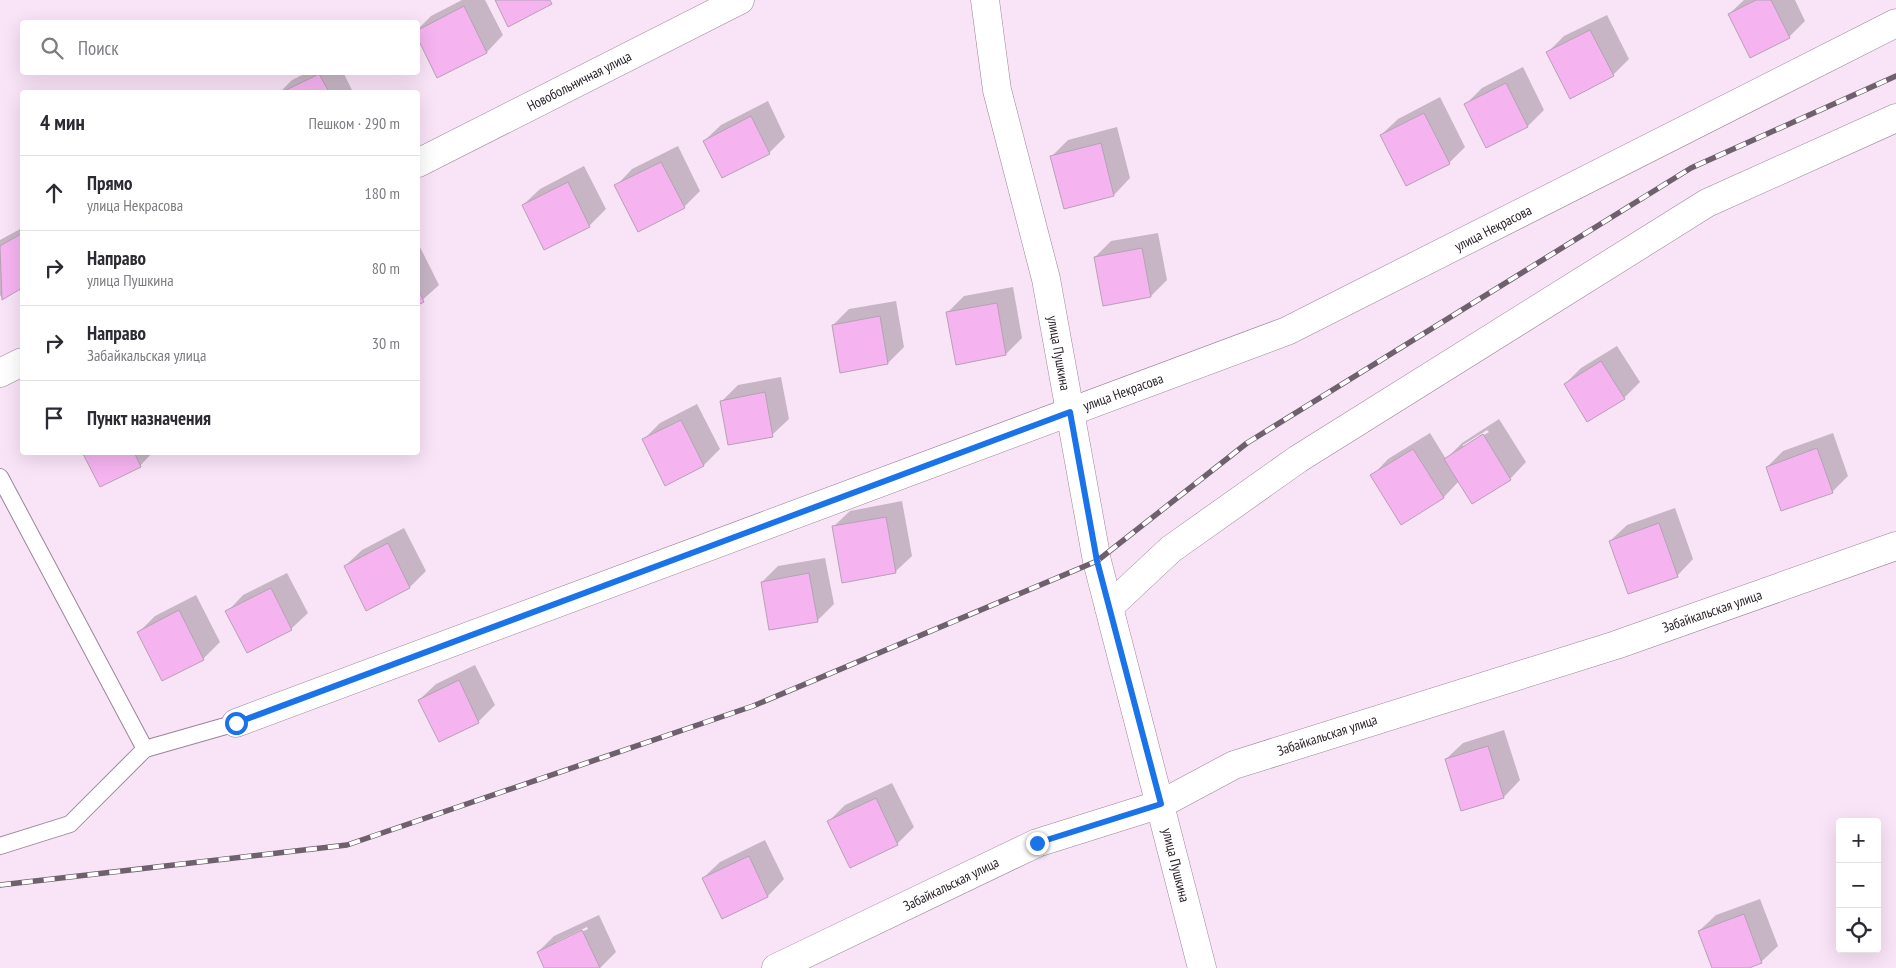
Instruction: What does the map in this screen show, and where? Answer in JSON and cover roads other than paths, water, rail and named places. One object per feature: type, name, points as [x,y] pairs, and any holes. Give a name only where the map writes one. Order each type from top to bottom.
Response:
[{"type":"street","name":"Новобольничная улица","points":[[420,162],[740,0]]},
{"type":"street","name":"улица Пушкина","points":[[985,0],[997,90],[1046,278],[1097,561],[1202,968]]},
{"type":"street","name":"улица Некрасова","points":[[236,723],[1288,331],[1896,24]]},
{"type":"street","points":[[1109,606],[1171,549],[1298,459],[1707,203],[1896,118]]},
{"type":"street","points":[[0,372],[20,363]]},
{"type":"street","name":"Забайкальская улица","points":[[776,968],[1037,843],[1161,804],[1234,765],[1616,645],[1896,546]]},
{"type":"lane","points":[[0,477],[145,749]]},
{"type":"lane","points":[[0,846],[70,824],[145,749],[236,723]]},
{"type":"railway","points":[[0,885],[347,845],[753,706],[1097,561],[1247,443],[1691,168],[1896,76]]}]
